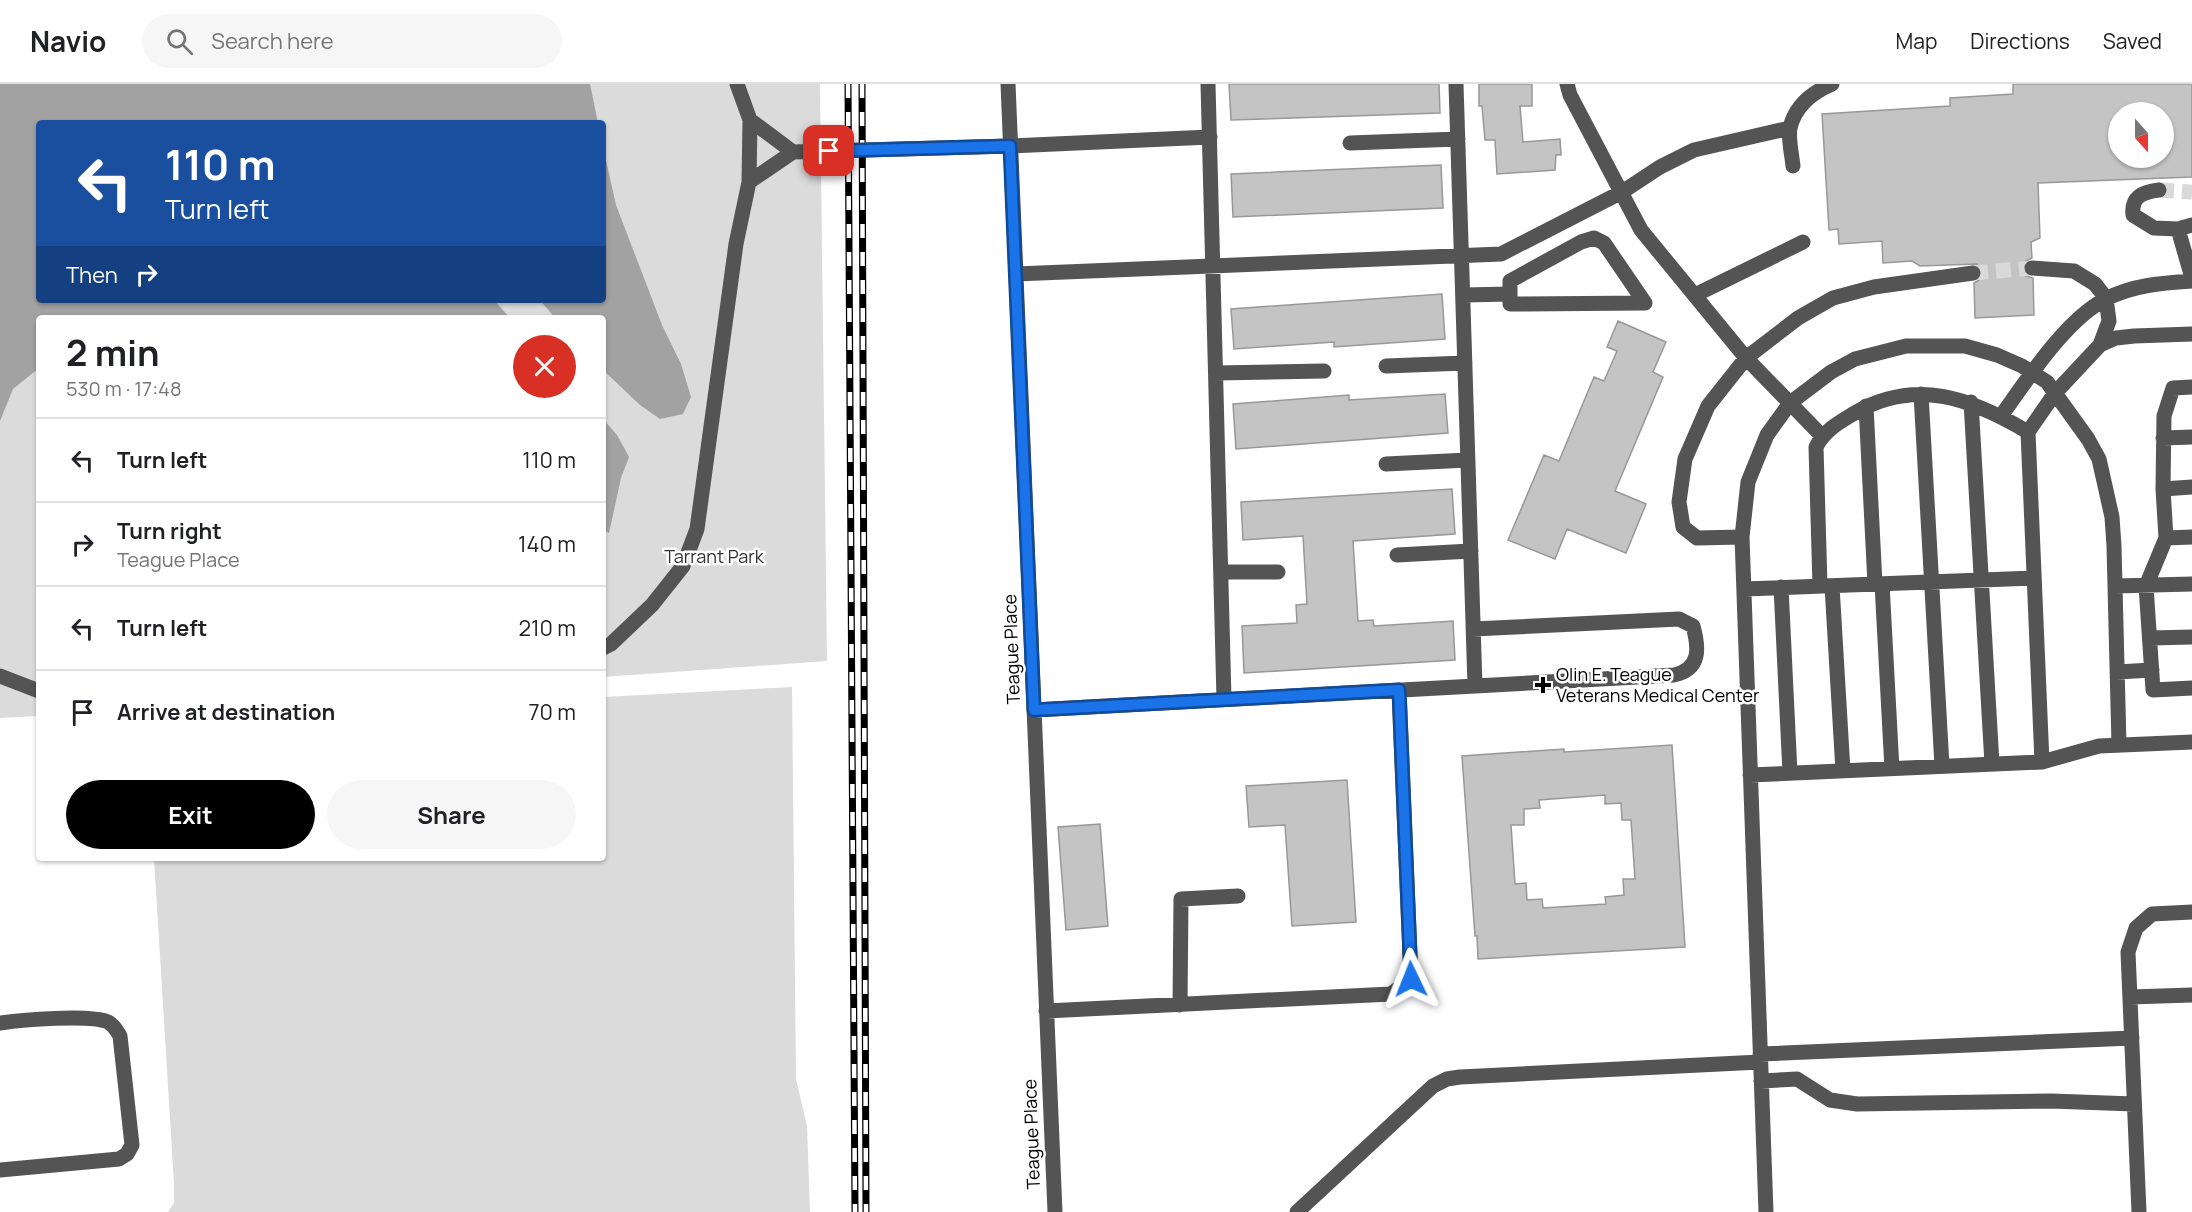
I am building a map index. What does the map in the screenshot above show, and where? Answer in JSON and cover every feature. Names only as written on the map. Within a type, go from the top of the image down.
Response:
[{"type":"lane","points":[[606,646],[652,605],[683,566],[697,529],[736,244],[749,182],[750,120],[737,84]]},
{"type":"lane","name":"Teague Place","points":[[1008,84],[1055,1212]]},
{"type":"lane","points":[[1208,84],[1224,699]]},
{"type":"lane","points":[[1456,84],[1475,686]]},
{"type":"lane","points":[[1567,84],[1570,94],[1641,230],[1746,358],[1821,435]]},
{"type":"lane","points":[[1793,166],[1790,128],[1801,105],[1817,90],[1832,84]]},
{"type":"lane","points":[[750,120],[793,152]]},
{"type":"lane","points":[[1016,274],[1501,254],[1622,192],[1660,167],[1694,150],[1790,128]]},
{"type":"lane","points":[[749,182],[793,152],[1010,146],[1210,137]]},
{"type":"lane","points":[[1350,143],[1458,139]]},
{"type":"lane","points":[[2001,416],[2032,372],[2087,310],[2106,298],[2129,290],[2153,284],[2192,280],[2185,227],[2154,228],[2133,215],[2132,206],[2136,197],[2148,191],[2159,190]]},
{"type":"lane","points":[[1594,238],[1604,243],[1645,303],[1510,304],[1510,294],[1510,281],[1581,242],[1594,238]]},
{"type":"lane","points":[[1695,295],[1803,242]]},
{"type":"lane","points":[[2032,268],[2074,271],[2095,284],[2106,298],[2109,321],[2100,345],[2055,393],[2028,432],[2042,762]]},
{"type":"lane","points":[[1742,537],[1696,538],[1683,527],[1679,502],[1685,459],[1708,406],[1746,358],[1798,318],[1833,298],[1874,287],[1973,273]]},
{"type":"lane","points":[[1464,295],[1510,294]]},
{"type":"lane","points":[[2100,345],[2116,338],[2192,334]]},
{"type":"lane","points":[[1766,1212],[1742,537],[1748,482],[1767,435],[1790,403],[1831,372],[1855,359],[1906,346],[1965,346],[1996,355],[2032,372],[2047,382],[2088,439],[2099,459],[2112,518],[2119,745]]},
{"type":"lane","points":[[1386,366],[1465,363]]},
{"type":"lane","points":[[1216,374],[1324,370]]},
{"type":"lane","points":[[2192,387],[2173,388],[2164,416],[2163,489],[2166,538],[2146,586],[2153,690],[2192,688]]},
{"type":"lane","points":[[1843,771],[1816,447],[1821,435],[1866,406],[1893,397],[1921,394],[1944,395],[1971,402],[2028,432]]},
{"type":"lane","points":[[1921,394],[1942,766]]},
{"type":"lane","points":[[1971,402],[1992,764]]},
{"type":"lane","points":[[1866,406],[1892,769]]},
{"type":"lane","points":[[2163,438],[2192,436]]},
{"type":"lane","points":[[1386,464],[1468,460]]},
{"type":"lane","points":[[2163,489],[2192,487]]},
{"type":"lane","points":[[2166,538],[2192,537]]},
{"type":"lane","points":[[1397,555],[1471,550]]},
{"type":"lane","points":[[1221,572],[1278,572]]},
{"type":"lane","points":[[1744,589],[2034,578]]},
{"type":"lane","points":[[2115,586],[2192,584]]},
{"type":"lane","points":[[1781,587],[1790,773]]},
{"type":"lane","points":[[1034,710],[1674,675],[1690,670],[1695,662],[1696,637],[1693,626],[1679,619],[1473,629]]},
{"type":"lane","points":[[2150,638],[2192,637]]},
{"type":"lane","points":[[2117,672],[2152,670]]},
{"type":"lane","points":[[0,676],[36,690]]},
{"type":"lane","points":[[1047,1011],[1391,994],[1411,979],[1399,690]]},
{"type":"lane","points":[[1750,775],[2042,762],[2099,746],[2192,742]]},
{"type":"lane","points":[[1180,1005],[1180,899],[1238,896]]},
{"type":"lane","points":[[2139,1212],[2128,951],[2136,928],[2152,914],[2192,912]]},
{"type":"lane","points":[[2130,997],[2192,995]]},
{"type":"lane","points":[[0,1023],[56,1019],[98,1020],[108,1022],[115,1028],[120,1036],[132,1145],[127,1154],[119,1159],[0,1170]]},
{"type":"lane","points":[[1297,1212],[1433,1086],[1447,1079],[1760,1058],[2132,1038]]},
{"type":"lane","points":[[1761,1081],[1797,1079],[1830,1100],[1857,1104],[2051,1101],[2134,1104]]},
{"type":"green space","name":"Tarrant Park","points":[[0,84],[820,84],[827,661],[606,677],[606,315],[36,315],[36,716],[0,718]]},
{"type":"green space","points":[[792,687],[796,1079],[807,1126],[810,1212],[168,1212],[174,1203],[174,1184],[154,861],[606,861],[606,697]]},
{"type":"shaded area","points":[[0,84],[590,84],[597,120],[36,120],[36,303],[497,303],[507,315],[36,315],[36,370],[13,389],[0,421]]},
{"type":"shaded area","points":[[606,160],[616,205],[662,325],[681,364],[691,397],[683,414],[660,419],[640,405],[606,373],[606,315],[552,315],[542,303],[606,303]]},
{"type":"shaded area","points":[[606,422],[617,435],[629,457],[621,478],[609,533],[606,532]]},
{"type":"building","points":[[1229,84],[1439,84],[1440,113],[1231,120]]},
{"type":"building","points":[[1479,84],[1532,84],[1532,106],[1520,106],[1523,142],[1560,139],[1561,155],[1556,155],[1555,170],[1497,174],[1495,140],[1485,140],[1482,106],[1479,106]]},
{"type":"building","points":[[2013,84],[2192,84],[2192,177],[2038,183],[2040,238],[2031,242],[2032,258],[2024,262],[2022,268],[2026,276],[2033,278],[2034,315],[1975,318],[1974,283],[1979,280],[1983,272],[1977,264],[1920,266],[1912,261],[1883,263],[1882,241],[1839,244],[1838,229],[1829,230],[1822,114],[1950,106],[1950,98],[2013,94]]},
{"type":"building","points":[[1441,165],[1443,208],[1233,217],[1231,174]]},
{"type":"building","points":[[1442,294],[1445,339],[1334,347],[1334,342],[1234,349],[1231,309]]},
{"type":"building","points":[[1618,321],[1666,342],[1653,372],[1663,377],[1615,491],[1646,504],[1626,553],[1567,529],[1555,559],[1508,540],[1544,455],[1559,461],[1594,377],[1604,381],[1617,351],[1607,347]]},
{"type":"building","points":[[1445,394],[1448,433],[1236,449],[1233,404],[1349,395],[1349,400]]},
{"type":"building","points":[[1452,489],[1455,534],[1353,541],[1358,621],[1373,620],[1374,626],[1453,621],[1455,660],[1244,673],[1242,626],[1297,623],[1296,605],[1307,604],[1303,536],[1243,540],[1241,502]]},
{"type":"building","points":[[1672,745],[1685,947],[1478,959],[1462,756],[1564,749],[1564,752]],"holes":[[[1605,795],[1605,804],[1621,803],[1622,820],[1631,820],[1635,879],[1623,879],[1624,895],[1605,897],[1606,904],[1543,908],[1542,899],[1527,900],[1526,883],[1515,884],[1511,825],[1524,825],[1524,809],[1540,808],[1539,800]]]},
{"type":"building","points":[[1347,780],[1356,922],[1292,926],[1285,825],[1249,827],[1246,786]]},
{"type":"building","points":[[1100,824],[1108,926],[1066,930],[1058,827]]},
{"type":"tunnel","points":[[2159,190],[2192,192]]},
{"type":"tunnel","points":[[1973,273],[2032,268]]},
{"type":"railway","points":[[848,84],[855,1212]]},
{"type":"railway","points":[[862,84],[866,1212]]},
{"type":"place","name":"Olin E. Teague Veterans Medical Center","points":[[1543,685]]},
{"type":"route","points":[[829,151],[1010,146],[1034,710],[1399,690],[1411,979]]}]
